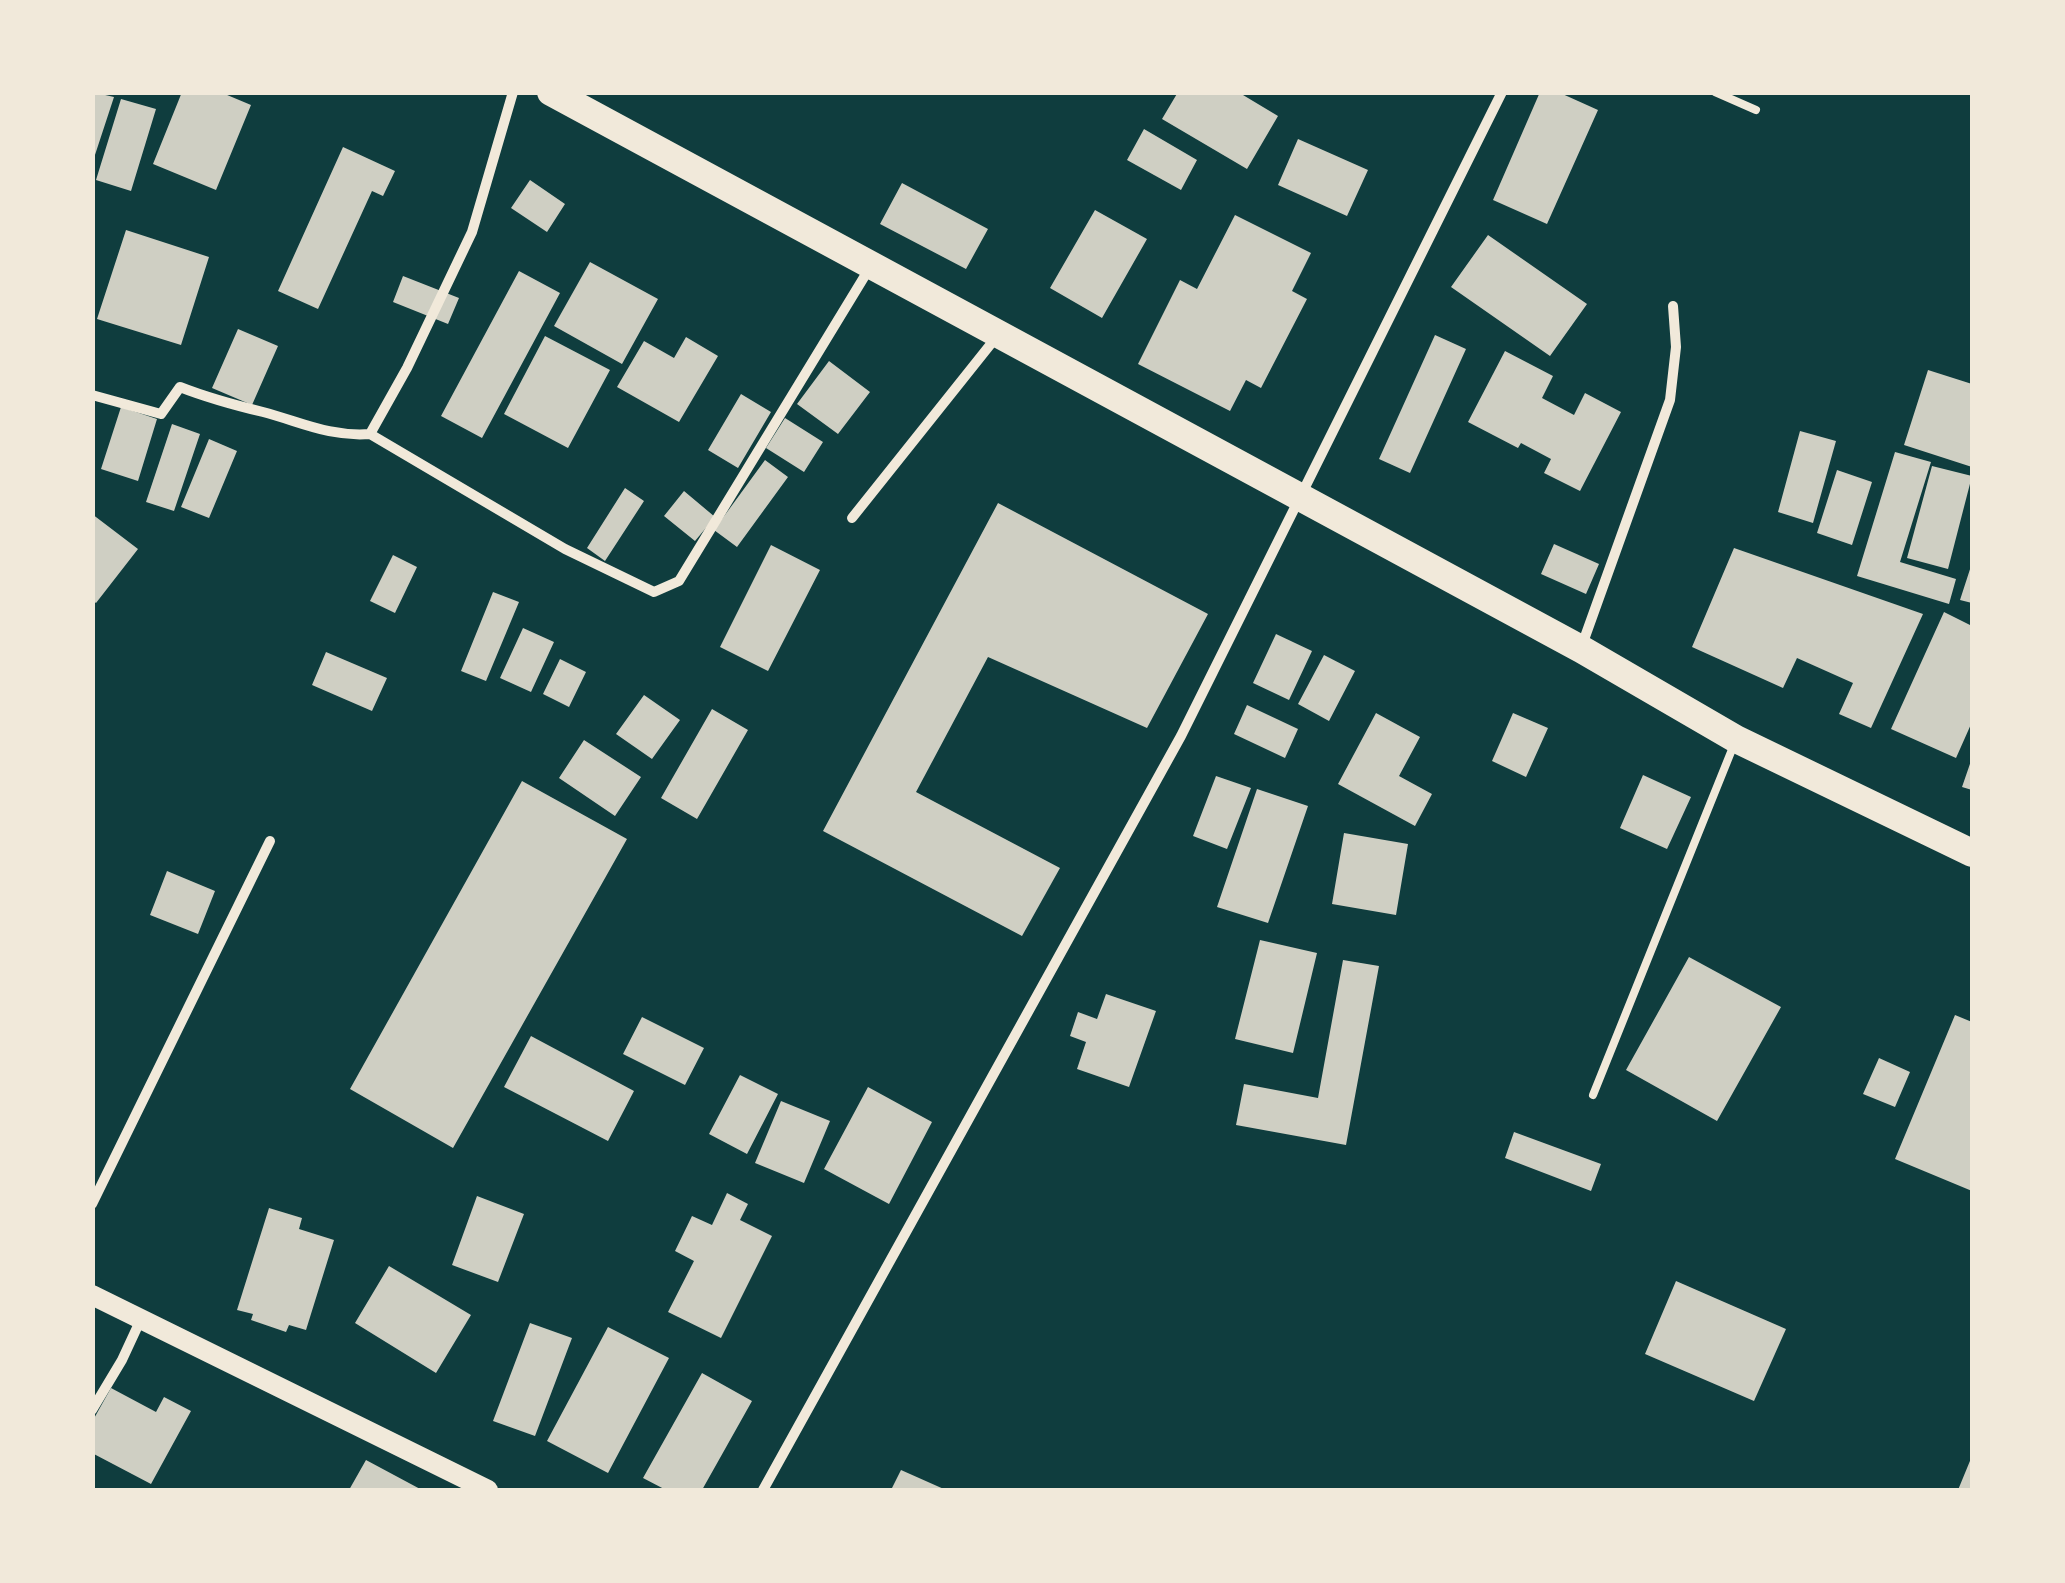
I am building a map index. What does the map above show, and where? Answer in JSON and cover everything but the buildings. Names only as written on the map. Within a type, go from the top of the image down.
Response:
[{"type":"highway","points":[[551,92],[1581,648],[1736,739],[1972,853]]},
{"type":"main road","points":[[92,1295],[488,1490]]},
{"type":"street","points":[[370,434],[472,232],[514,92]]},
{"type":"street","points":[[762,1490],[1162,770],[1502,92]]},
{"type":"street","points":[[92,396],[162,414],[180,387],[233,407],[342,436],[370,434],[564,548],[654,592],[678,580],[872,266]]},
{"type":"street","points":[[1581,648],[1670,400],[1676,346],[1673,306]]},
{"type":"street","points":[[852,518],[999,334]]},
{"type":"street","points":[[92,1204],[270,841]]},
{"type":"street","points":[[92,1410],[141,1319]]},
{"type":"lane","points":[[1715,92],[1756,110]]},
{"type":"lane","points":[[1594,1095],[1736,739]]}]
